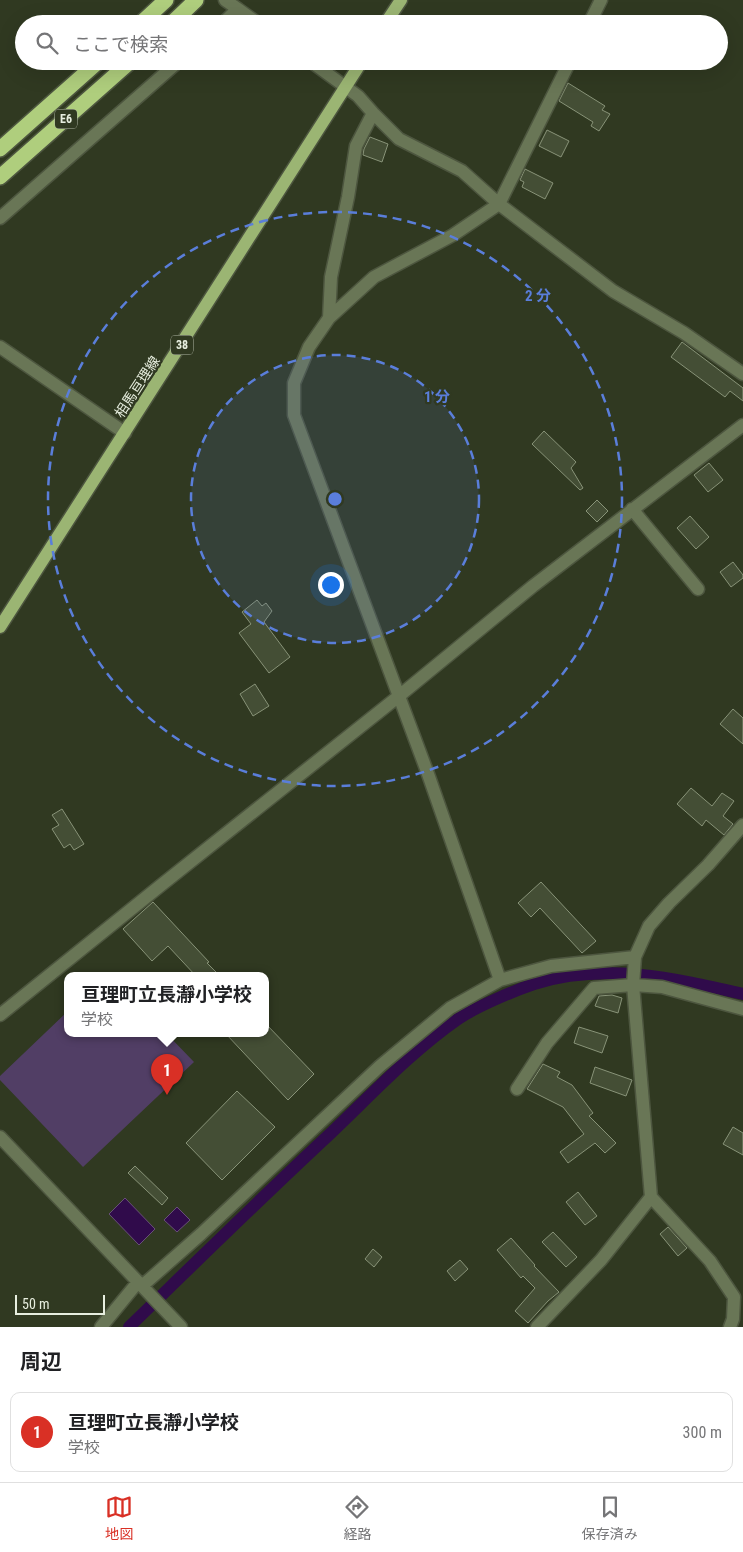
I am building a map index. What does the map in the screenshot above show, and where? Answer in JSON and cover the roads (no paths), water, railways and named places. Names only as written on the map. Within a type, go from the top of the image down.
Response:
[{"type":"highway","points":[[150,15],[166,0]]},
{"type":"highway","points":[[180,15],[196,0]]},
{"type":"highway","name":"E6","points":[[0,149],[89,70]]},
{"type":"highway","name":"E6","points":[[0,177],[121,70]]},
{"type":"main road","points":[[392,15],[401,0]]},
{"type":"main road","name":"相馬亘理線","points":[[0,627],[356,70]]},
{"type":"street","points":[[225,0],[246,15]]},
{"type":"street","points":[[594,15],[601,0]]},
{"type":"street","points":[[232,15],[238,9]]},
{"type":"street","points":[[0,218],[169,70]]},
{"type":"street","points":[[322,70],[358,96],[399,139],[462,171],[499,204],[612,291],[684,333],[743,374]]},
{"type":"street","points":[[500,980],[465,875],[294,415],[294,383],[309,348],[329,318],[374,277],[453,235],[499,204],[566,70]]},
{"type":"street","points":[[329,318],[331,278],[356,146],[373,113]]},
{"type":"street","points":[[0,347],[125,433]]},
{"type":"street","points":[[0,1015],[399,696],[532,586],[743,425]]},
{"type":"street","points":[[632,509],[698,589]]},
{"type":"street","points":[[730,1327],[733,1319],[734,1296],[710,1261],[652,1198],[633,985],[635,957],[650,926],[669,903],[708,865],[743,825]]},
{"type":"street","points":[[101,1327],[142,1286],[201,1234],[380,1066],[450,1008],[500,980],[551,966],[635,957]]},
{"type":"street","points":[[517,1089],[547,1043],[594,988],[633,985],[662,987],[743,1009]]},
{"type":"street","points":[[0,1137],[181,1327]]},
{"type":"street","points":[[542,1325],[601,1260],[652,1198]]},
{"type":"waterway","points":[[129,1327],[408,1059],[441,1031],[475,1009],[534,984],[560,977],[586,974],[612,973],[665,978],[743,994]]},
{"type":"place","name":"亘理町立長瀞小学校","points":[[167,1095]]}]
